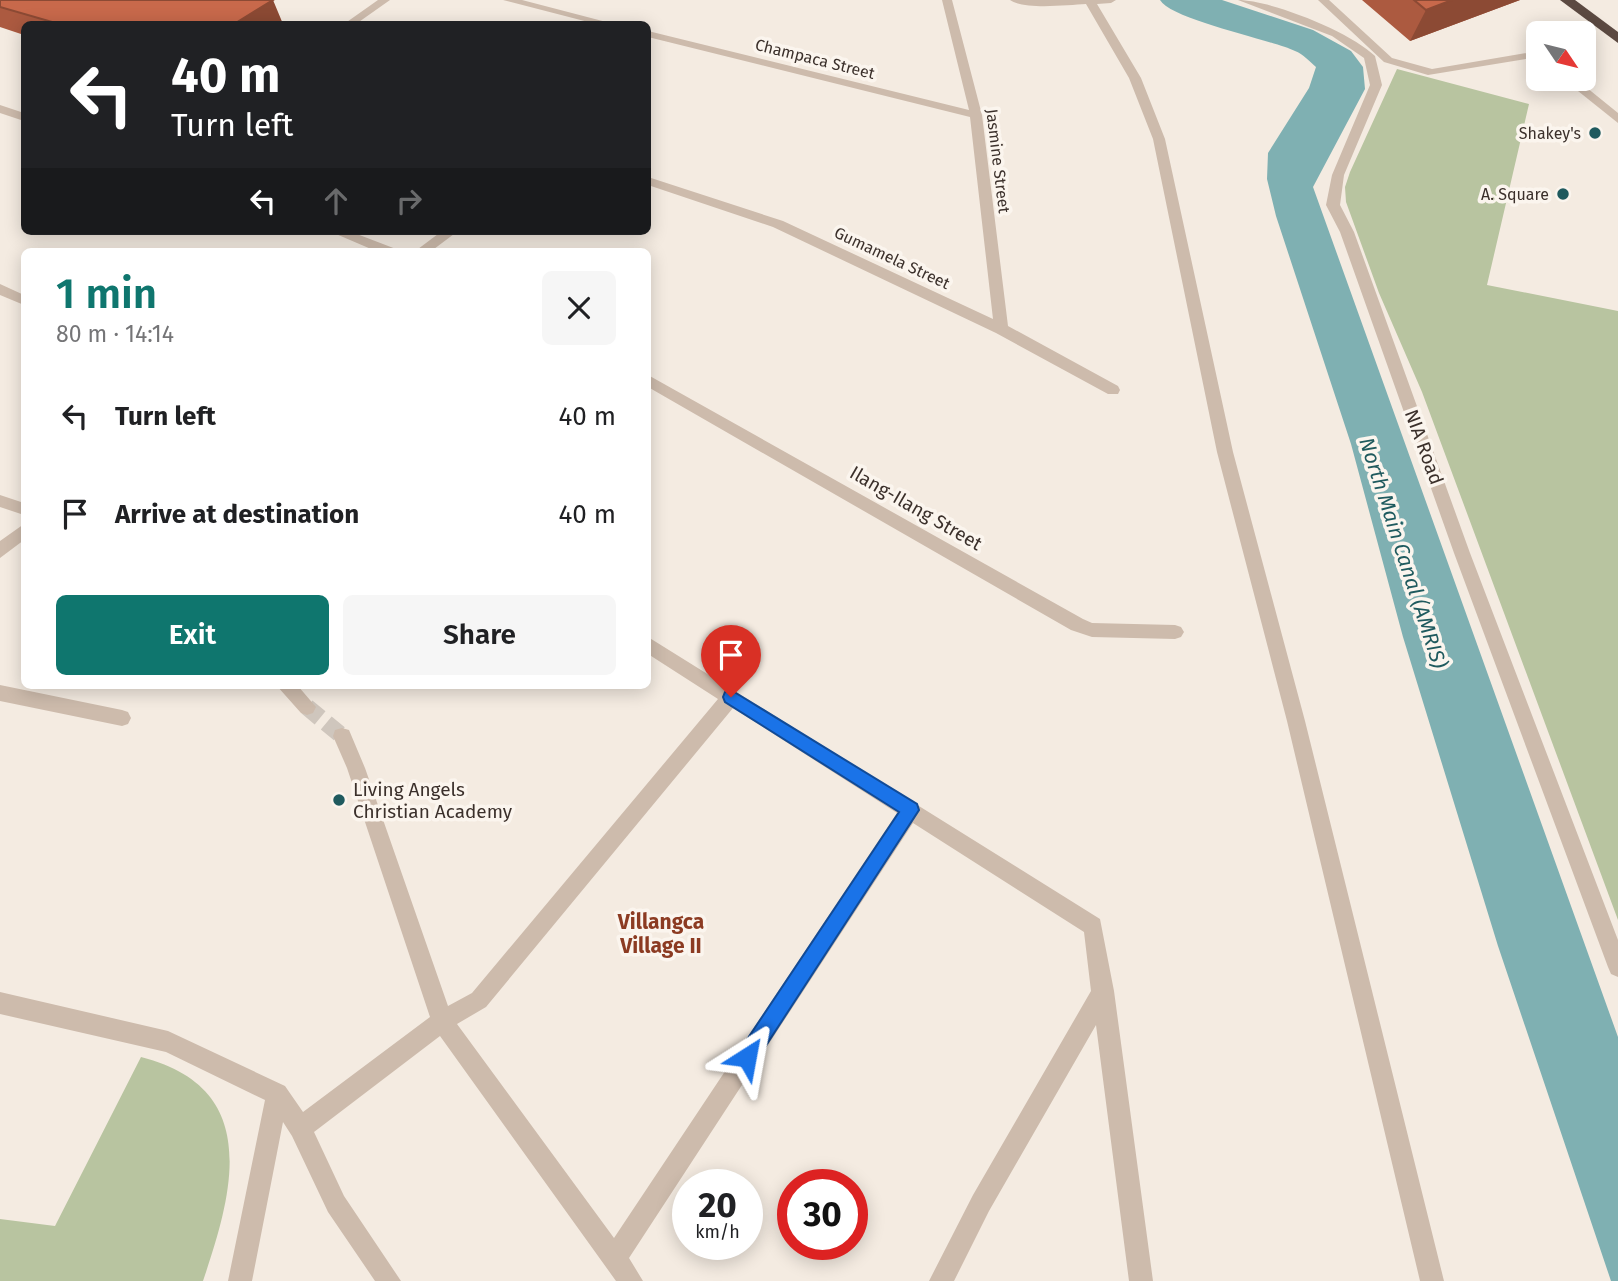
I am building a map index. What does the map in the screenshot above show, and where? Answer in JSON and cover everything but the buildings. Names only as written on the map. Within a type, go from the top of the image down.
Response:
[{"type":"highway","points":[[1566,0],[1618,39]]},
{"type":"street","points":[[354,21],[385,0]]},
{"type":"street","points":[[508,0],[596,21]]},
{"type":"street","name":"Jasmine Street","points":[[947,0],[976,115],[1001,329]]},
{"type":"street","points":[[1016,0],[1111,0]]},
{"type":"street","name":"NIA Road","points":[[1243,0],[1336,34],[1369,56],[1376,85],[1338,175],[1333,205],[1348,232],[1462,553],[1618,967]]},
{"type":"street","points":[[1323,0],[1388,60],[1432,73],[1526,56]]},
{"type":"street","points":[[1090,1],[1135,78],[1159,139],[1225,452],[1296,721],[1432,1281]]},
{"type":"street","name":"Champaca Street","points":[[651,35],[976,115]]},
{"type":"street","points":[[1584,91],[1618,119]]},
{"type":"street","points":[[0,109],[21,116]]},
{"type":"street","name":"Gumamela Street","points":[[651,182],[778,224],[1001,329],[1112,390]]},
{"type":"street","points":[[346,235],[381,248]]},
{"type":"street","points":[[428,248],[445,235]]},
{"type":"street","points":[[0,289],[21,299]]},
{"type":"street","name":"Ilang-Ilang Street","points":[[651,382],[1077,625],[1092,630],[1175,632]]},
{"type":"street","points":[[0,500],[21,508]]},
{"type":"street","points":[[0,551],[21,534]]},
{"type":"street","points":[[651,647],[1093,926],[1141,1281]]},
{"type":"street","points":[[289,689],[307,707]]},
{"type":"street","points":[[0,692],[121,718]]},
{"type":"street","points":[[300,1128],[442,1021],[479,1000],[731,697]]},
{"type":"street","points":[[342,736],[356,768],[442,1021],[631,1281]]},
{"type":"street","points":[[614,1259],[911,810]]},
{"type":"street","points":[[941,1281],[981,1203],[1102,991]]},
{"type":"street","points":[[0,1003],[168,1042],[277,1094],[300,1128],[336,1204],[389,1281]]},
{"type":"street","points":[[240,1281],[277,1094]]},
{"type":"green space","points":[[1397,69],[1529,104],[1487,285],[1618,311],[1618,920],[1422,392],[1379,293],[1346,202],[1345,187],[1350,172]]},
{"type":"green space","points":[[141,1057],[180,1072],[206,1093],[222,1118],[229,1147],[229,1179],[223,1213],[203,1281],[0,1281],[0,1219],[55,1226]]},
{"type":"water","name":"North Main Canal (AMRIS)","points":[[1160,0],[1222,0],[1313,30],[1351,51],[1363,67],[1365,89],[1313,187],[1618,1037],[1618,1281],[1611,1281],[1498,946],[1403,637],[1351,444],[1276,216],[1267,179],[1268,153],[1309,88],[1316,67],[1295,51],[1182,15]]},
{"type":"tunnel","points":[[307,707],[342,736]]},
{"type":"place","name":"Shakey's","points":[[1595,133]]},
{"type":"place","name":"A. Square","points":[[1563,194]]},
{"type":"place","name":"Living Angels Christian Academy","points":[[339,800]]},
{"type":"district","name":"Villangca Village II","points":[[661,934]]},
{"type":"route","points":[[731,697],[911,810],[747,1057]]}]
